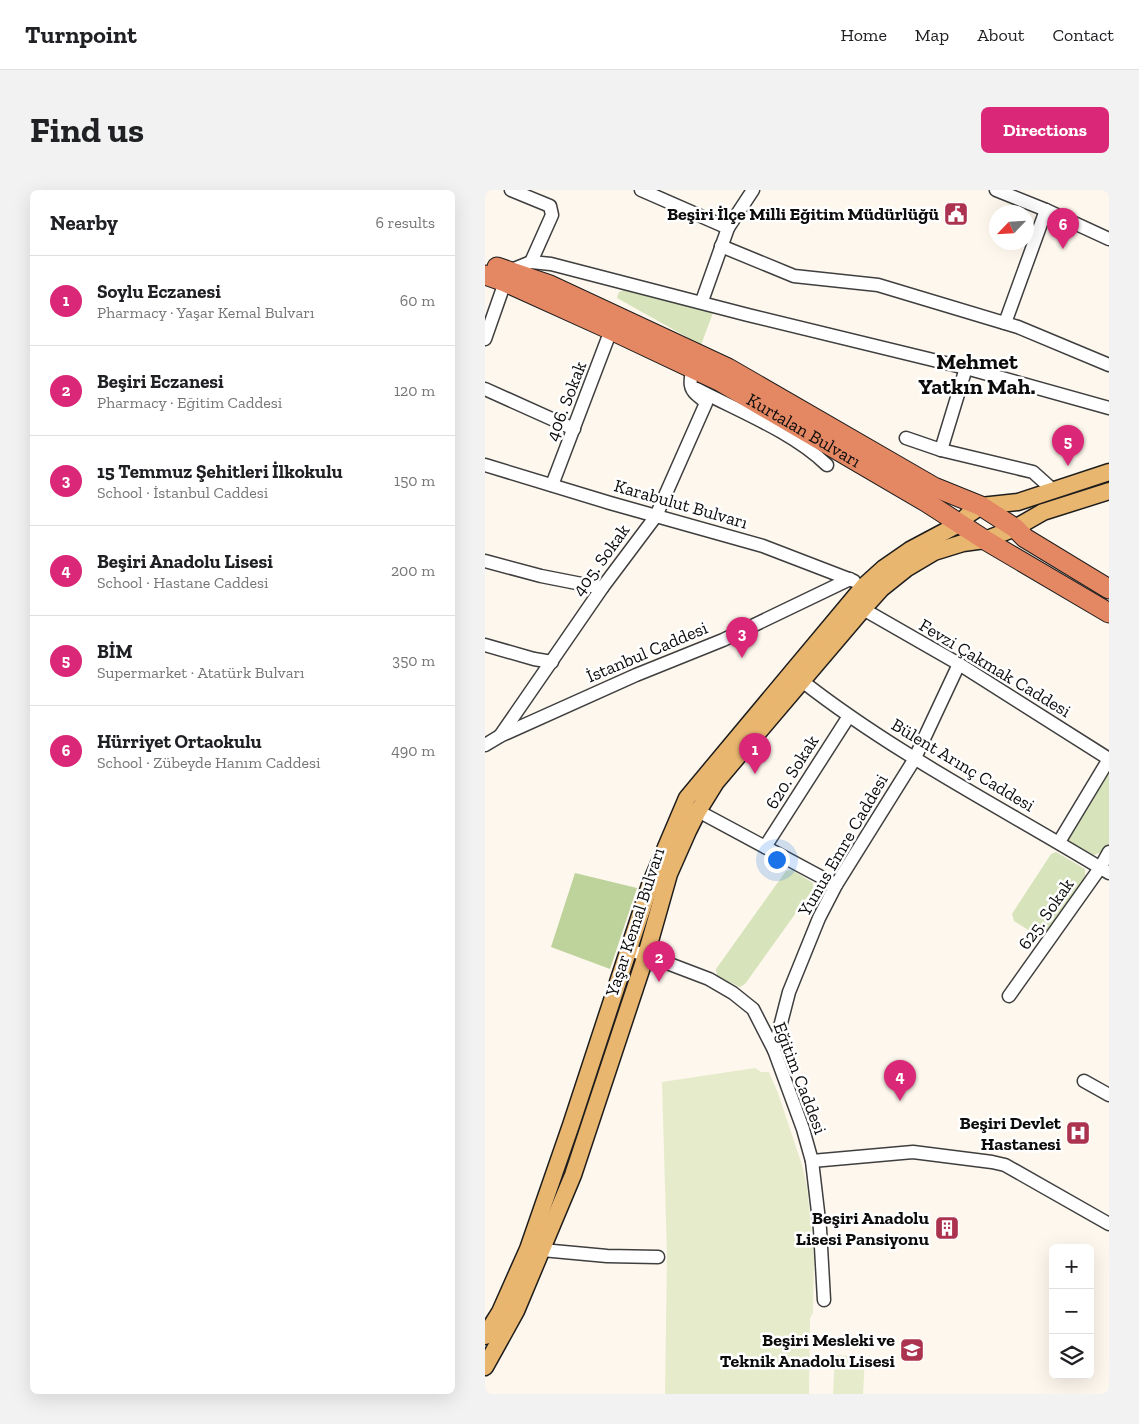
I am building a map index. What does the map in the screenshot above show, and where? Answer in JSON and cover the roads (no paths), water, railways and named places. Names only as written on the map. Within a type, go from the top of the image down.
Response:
[{"type":"highway","name":"Kurtalan Bulvarı","points":[[485,263],[611,330],[691,378],[721,382],[926,502],[985,540],[1109,613]]},
{"type":"highway","name":"Kurtalan Bulvarı","points":[[485,275],[507,276],[550,285],[728,368],[934,487],[981,506],[1015,528],[1025,538],[1109,590]]},
{"type":"main road","points":[[981,506],[1018,502],[1109,472]]},
{"type":"main road","name":"Yaşar Kemal Bulvarı","points":[[485,1368],[516,1311],[573,1175],[646,955],[669,874],[697,811],[716,782],[863,609],[882,588],[907,568],[934,552],[963,543],[985,540],[1015,528],[1043,512],[1109,491]]},
{"type":"main road","name":"Yaşar Kemal Bulvarı","points":[[486,1334],[500,1312],[528,1249],[650,885],[687,798],[857,582],[910,550],[959,524],[981,506]]},
{"type":"street","points":[[485,339],[507,276],[531,262],[552,215],[550,206],[511,190]]},
{"type":"street","points":[[701,302],[728,228],[753,190]]},
{"type":"street","points":[[996,190],[1046,210],[1109,240]]},
{"type":"street","points":[[648,191],[728,228]]},
{"type":"street","points":[[1005,324],[1046,210]]},
{"type":"street","points":[[721,246],[794,276],[878,285],[1005,324],[1109,365]]},
{"type":"street","points":[[531,262],[551,264],[748,315],[966,368],[1109,408]]},
{"type":"street","name":"406. Sokak","points":[[552,485],[611,330]]},
{"type":"street","points":[[941,450],[966,368]]},
{"type":"street","points":[[691,378],[793,438],[817,455],[827,465]]},
{"type":"street","name":"405. Sokak","points":[[500,736],[602,588],[656,516],[705,403],[695,393],[691,378]]},
{"type":"street","points":[[485,390],[574,429]]},
{"type":"street","points":[[906,438],[941,450],[1033,472],[1053,490]]},
{"type":"street","name":"Karabulut Bulvarı","points":[[485,464],[763,546],[857,582]]},
{"type":"street","points":[[485,561],[541,576],[602,588]]},
{"type":"street","name":"İstanbul Caddesi","points":[[485,745],[500,736],[635,675],[723,640],[857,582]]},
{"type":"street","name":"Fevzi Çakmak Caddesi","points":[[863,609],[959,664],[1109,759]]},
{"type":"street","points":[[485,645],[534,659],[552,662]]},
{"type":"street","name":"Yunus Emre Caddesi","points":[[774,1050],[789,992],[819,918],[836,884],[915,760],[959,664]]},
{"type":"street","name":"Bülent Arınç Caddesi","points":[[802,681],[849,716],[915,760],[1059,842],[1105,871]]},
{"type":"street","name":"620. Sokak","points":[[765,847],[849,716]]},
{"type":"street","points":[[1059,842],[1109,759]]},
{"type":"street","points":[[697,811],[836,884]]},
{"type":"street","name":"625. Sokak","points":[[1009,996],[1105,871],[1109,852]]},
{"type":"street","name":"Eğitim Caddesi","points":[[628,950],[709,979],[733,993],[753,1009],[774,1050],[813,1161],[821,1228],[824,1300]]},
{"type":"street","points":[[1084,1081],[1109,1096]]},
{"type":"street","points":[[813,1161],[913,1152],[993,1162],[1005,1165],[1109,1224]]},
{"type":"street","points":[[542,1250],[607,1256],[658,1257]]},
{"type":"place","name":"Beşiri İlçe Milli Eğitim Müdürlüğü","points":[[956,214]]},
{"type":"place","name":"Hürriyet Ortaokulu","points":[[1063,249]]},
{"type":"place","name":"BİM","points":[[1068,466]]},
{"type":"place","name":"15 Temmuz Şehitleri İlkokulu","points":[[742,658]]},
{"type":"place","name":"Soylu Eczanesi","points":[[755,774]]},
{"type":"place","name":"Beşiri Eczanesi","points":[[659,982]]},
{"type":"place","name":"Beşiri Anadolu Lisesi","points":[[900,1101]]},
{"type":"place","name":"Beşiri Devlet Hastanesi","points":[[1078,1133]]},
{"type":"place","name":"Beşiri Anadolu Lisesi Pansiyonu","points":[[947,1228]]},
{"type":"place","name":"Beşiri Mesleki ve Teknik Anadolu Lisesi","points":[[912,1350]]},
{"type":"district","name":"Mehmet Yatkın Mah.","points":[[977,374]]}]
